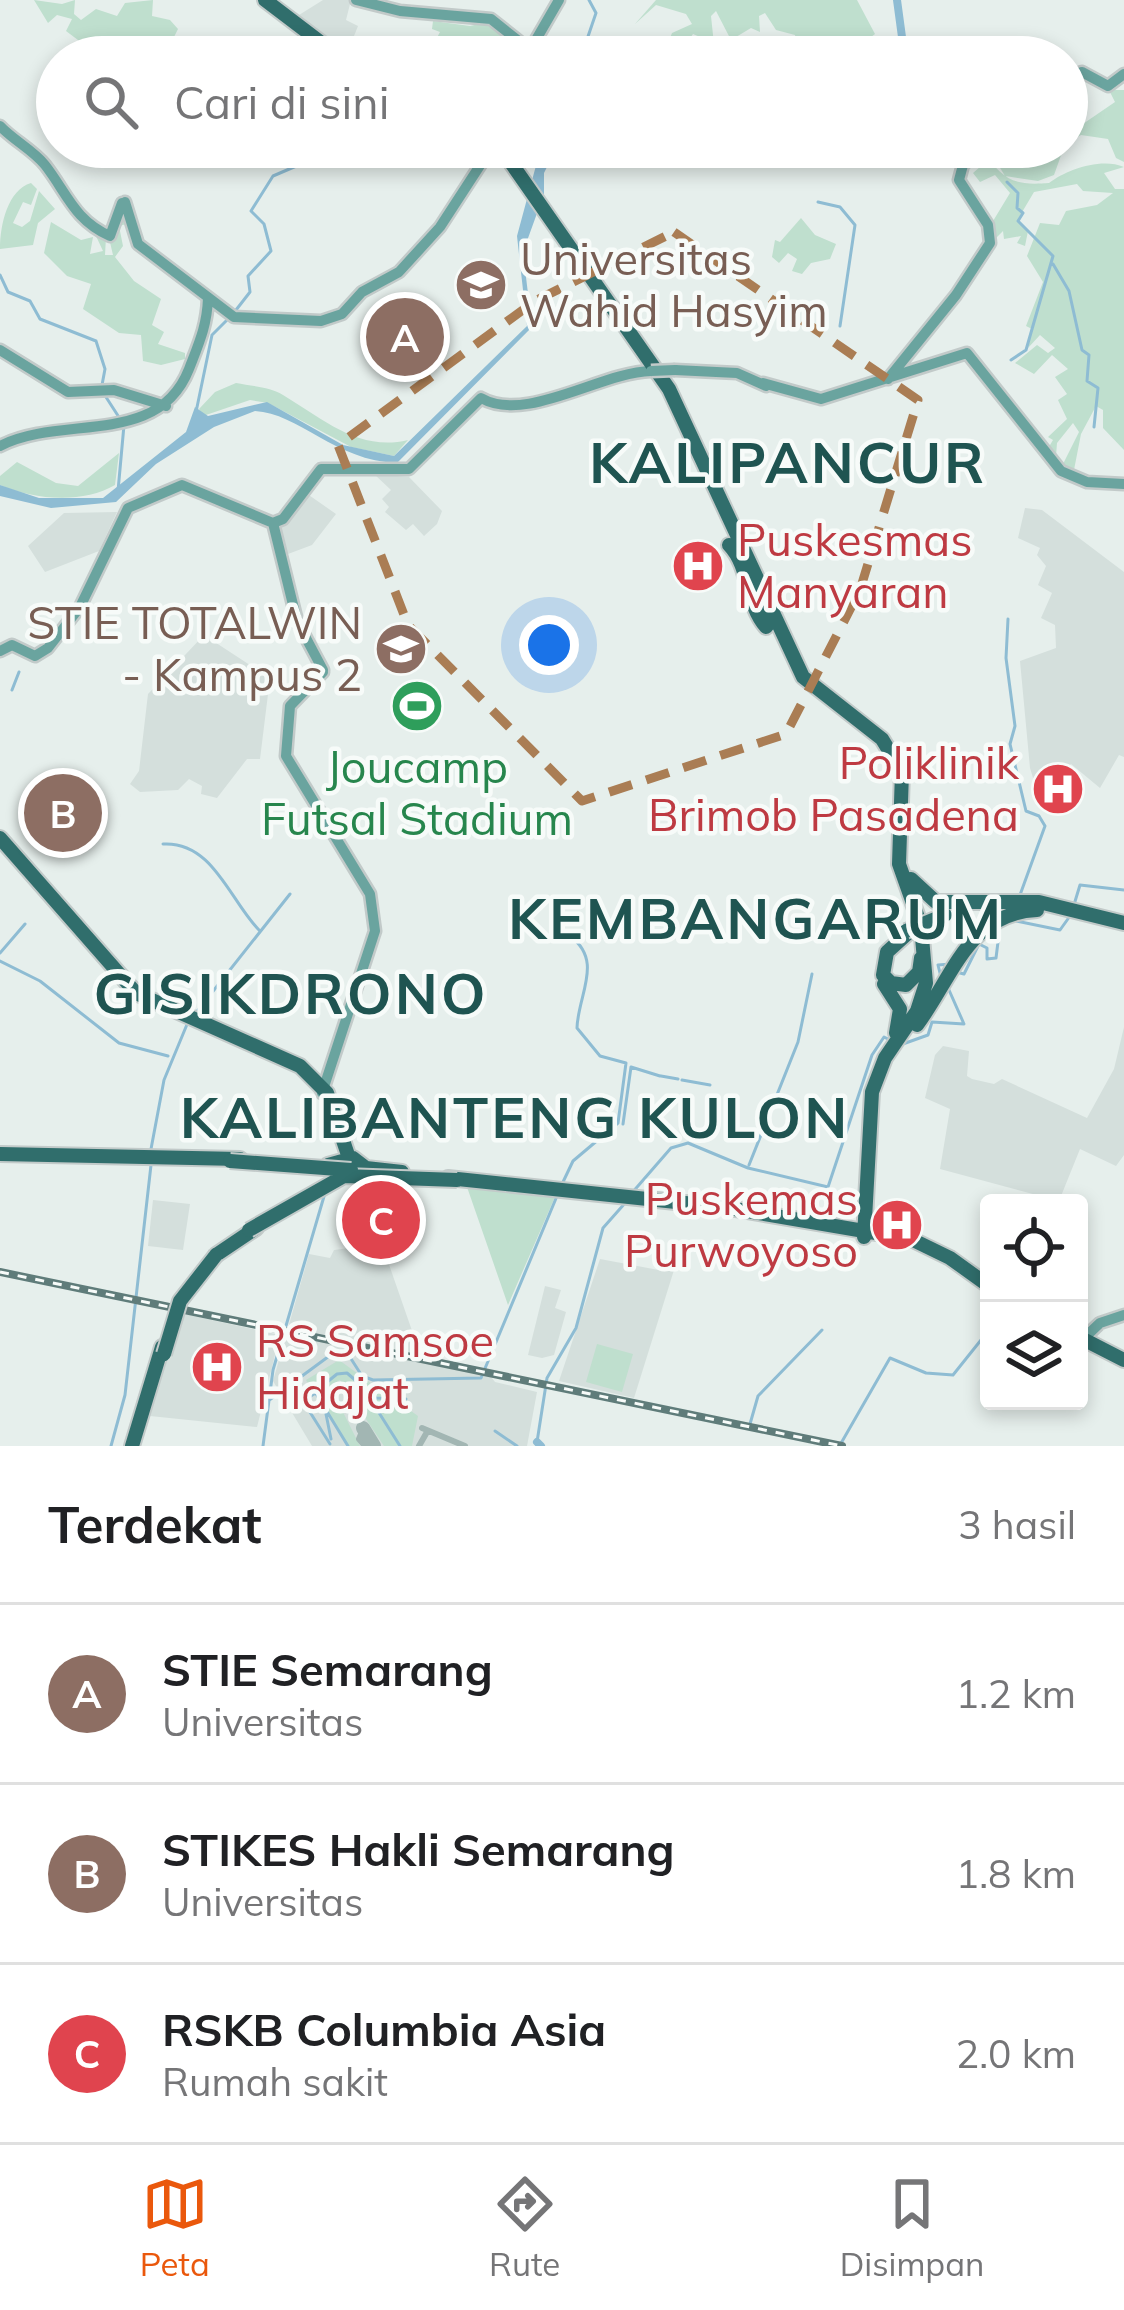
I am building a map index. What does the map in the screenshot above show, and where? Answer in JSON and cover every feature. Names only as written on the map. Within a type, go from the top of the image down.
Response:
[{"type":"highway","points":[[262,0],[296,36]]},
{"type":"highway","points":[[521,168],[673,386],[803,677],[893,752],[902,772],[899,864],[921,926],[927,971],[922,1002],[872,1092],[866,1229]]},
{"type":"highway","points":[[729,544],[743,564],[761,623],[769,626],[761,576]]},
{"type":"highway","points":[[761,576],[812,681],[884,735],[902,762],[910,790],[907,862],[913,883],[936,902],[1050,904],[1124,926]]},
{"type":"highway","points":[[866,1229],[871,1115],[878,1082],[926,1001],[930,966],[924,922],[902,864],[907,796],[902,762]]},
{"type":"highway","points":[[904,801],[896,866],[920,967],[912,982],[896,986],[884,975],[883,959],[907,932]]},
{"type":"highway","points":[[0,841],[128,990],[165,1011],[286,1060],[324,1093],[350,1170]]},
{"type":"highway","points":[[898,1042],[900,1009],[879,966],[885,950],[907,932],[945,917],[1002,904],[1087,913]]},
{"type":"highway","points":[[898,1042],[941,990],[956,961],[992,921],[1025,911],[1087,913]]},
{"type":"highway","points":[[0,1156],[85,1162],[152,1157],[350,1170]]},
{"type":"highway","points":[[0,1156],[224,1160],[457,1180],[629,1202],[723,1207],[866,1229],[913,1242],[980,1284]]},
{"type":"highway","points":[[224,1160],[558,1193]]},
{"type":"highway","points":[[134,1446],[183,1296],[215,1254],[245,1231],[350,1170]]},
{"type":"highway","points":[[245,1231],[350,1170]]},
{"type":"highway","points":[[215,1254],[350,1170]]},
{"type":"highway","points":[[629,1202],[660,1213],[746,1214],[866,1229]]},
{"type":"highway","points":[[1088,1340],[1124,1362]]},
{"type":"main road","points":[[356,0],[400,11],[491,19],[512,36]]},
{"type":"main road","points":[[537,36],[559,0]]},
{"type":"main road","points":[[1088,75],[1108,86],[1124,74]]},
{"type":"main road","points":[[0,126],[36,156]]},
{"type":"main road","points":[[46,168],[65,202],[110,236],[124,202],[142,245],[232,315],[306,322],[342,314],[362,292],[393,278],[434,236],[484,168]]},
{"type":"main road","points":[[886,381],[956,296],[990,243],[988,225],[959,181],[962,168]]},
{"type":"main road","points":[[0,446],[126,421],[150,408],[166,406],[202,345],[208,300]]},
{"type":"main road","points":[[0,350],[68,392],[103,390],[150,408]]},
{"type":"main road","points":[[0,648],[14,639],[35,656],[46,651],[75,615],[128,508],[170,487],[189,485],[273,523],[284,519],[320,469],[409,470],[481,398],[501,407],[525,405],[623,374],[651,370],[737,373],[814,399],[886,381],[956,354],[970,355],[1061,471],[1087,482],[1124,484]]},
{"type":"main road","points":[[273,523],[298,621],[323,671],[293,701],[284,743],[296,776],[374,896],[377,931],[324,1093]]},
{"type":"main road","points":[[1088,1336],[1124,1316]]},
{"type":"highlighted area","points":[[674,232],[918,400],[860,590],[786,734],[582,801],[408,625],[338,445],[535,301]]},
{"type":"shaded area","points":[[323,0],[351,0],[346,20],[358,26],[354,36],[312,36],[291,20]]},
{"type":"shaded area","points":[[374,474],[409,477],[442,511],[437,524],[424,536],[413,524],[406,530],[385,512],[389,507],[382,499],[391,490]]},
{"type":"shaded area","points":[[306,493],[336,514],[312,545],[288,554],[278,530]]},
{"type":"shaded area","points":[[1025,508],[1042,510],[1124,572],[1124,757],[1119,755],[1100,788],[1071,764],[1037,791],[1030,768],[1020,661],[1056,648],[1055,625],[1041,618],[1052,593],[1038,585],[1046,566],[1037,555],[1040,548],[1018,538]]},
{"type":"shaded area","points":[[117,512],[99,551],[45,572],[28,546],[64,513]]},
{"type":"shaded area","points":[[204,635],[270,678],[260,759],[247,759],[217,798],[201,794],[202,786],[189,779],[178,790],[140,792],[130,784],[139,771],[148,694]]},
{"type":"shaded area","points":[[1124,1027],[1124,1155],[1116,1166],[1080,1149],[1062,1194],[1033,1194],[940,1169],[950,1109],[925,1098],[935,1055],[943,1046],[969,1051],[967,1076],[972,1079],[994,1084],[1002,1079],[1087,1118],[1114,1069]]},
{"type":"shaded area","points":[[370,1181],[397,1181],[394,1195],[384,1194],[379,1213],[408,1233],[406,1244],[385,1253],[418,1348],[429,1356],[485,1369],[495,1382],[537,1392],[527,1446],[312,1446],[273,1381],[309,1254],[330,1258],[334,1250],[349,1248],[353,1216],[365,1217],[357,1197]]},
{"type":"shaded area","points":[[153,1200],[190,1204],[183,1250],[148,1246]]},
{"type":"shaded area","points":[[676,1255],[684,1262],[674,1270],[634,1398],[559,1381],[600,1259],[664,1271]]},
{"type":"shaded area","points":[[545,1286],[561,1290],[555,1308],[566,1312],[554,1355],[542,1358],[528,1355]]},
{"type":"shaded area","name":"RS Samsoe Hidajat","points":[[180,1313],[280,1335],[257,1427],[150,1416]]},
{"type":"green space","points":[[34,0],[62,4],[75,0],[74,14],[81,20],[96,9],[117,16],[125,3],[153,0],[152,16],[170,20],[178,29],[174,36],[73,36],[66,31],[72,19],[57,15],[48,23]]},
{"type":"green space","points":[[656,0],[857,0],[875,34],[795,36],[776,30],[765,13],[759,16],[760,32],[751,28],[729,36],[716,11],[711,16],[713,36],[671,36],[692,24],[686,14],[656,5],[635,24]]},
{"type":"green space","points":[[497,20],[520,36],[438,36],[440,32],[432,29],[433,21],[470,26]]},
{"type":"green space","points":[[1109,90],[1124,90],[1124,162],[1116,158],[1108,139],[1088,136],[1088,120],[1115,102]]},
{"type":"green space","points":[[1095,164],[1124,167],[1104,173],[1115,189],[1124,189],[1124,450],[1103,428],[1103,410],[1096,406],[1081,434],[1073,475],[1055,461],[1063,464],[1079,432],[1073,423],[1057,443],[1056,456],[1047,450],[1053,440],[1048,437],[1067,419],[1058,400],[1067,394],[1055,377],[1068,369],[1052,355],[1034,374],[1015,363],[1037,345],[1048,353],[1055,348],[1040,335],[1028,348],[1032,329],[1026,326],[1043,282],[1027,256],[1040,223],[1059,225],[1066,211],[1097,205],[1113,193],[1083,191],[1077,184],[1034,192],[1018,219],[1028,231],[1025,246],[1017,243],[1021,236],[1004,239],[1003,231],[993,241],[990,226],[1010,193],[995,175],[980,182],[973,173],[979,168],[998,168],[1017,182],[1049,183]]},
{"type":"green space","points":[[1000,168],[1056,168],[1054,175],[1038,181],[1005,176]]},
{"type":"green space","points":[[31,183],[37,189],[31,205],[23,202],[13,223],[22,227],[30,221],[39,191],[55,209],[38,223],[33,245],[0,249],[7,209],[16,193]]},
{"type":"green space","points":[[134,211],[138,221],[119,226],[123,246],[115,257],[134,281],[161,299],[152,325],[164,332],[158,344],[185,353],[185,359],[161,365],[143,361],[141,335],[119,333],[83,309],[91,284],[67,276],[44,253],[51,222],[81,240],[93,237],[90,254],[103,251],[96,236],[106,237],[105,255],[113,255],[109,238],[120,219]]},
{"type":"green space","points":[[801,218],[815,235],[836,244],[830,259],[811,263],[802,274],[792,271],[797,259],[788,253],[779,263],[772,257],[775,240],[780,242]]},
{"type":"green space","points":[[236,383],[278,392],[357,437],[408,440],[394,456],[351,447],[268,403],[250,400],[203,416],[199,409],[215,392]]},
{"type":"green space","points":[[119,453],[115,485],[88,495],[43,497],[0,485],[0,476],[17,462],[56,483],[78,486]]},
{"type":"green space","points":[[467,1187],[555,1197],[508,1305]]},
{"type":"green space","points":[[597,1344],[633,1354],[622,1392],[586,1382]]},
{"type":"green space","points":[[339,1360],[372,1384],[395,1384],[404,1406],[418,1416],[412,1446],[384,1446],[340,1380],[330,1386],[360,1446],[348,1446],[306,1380]]},
{"type":"water","points":[[535,168],[546,168],[544,194],[523,252],[532,327],[397,463],[355,454],[287,420],[255,411],[214,427],[156,464],[116,502],[51,508],[0,496],[0,485],[39,498],[103,498],[186,432],[195,407],[208,416],[267,402],[343,445],[394,456],[527,326],[517,236]]},
{"type":"waterway","points":[[588,36],[596,13],[589,0]]},
{"type":"waterway","points":[[897,0],[902,36]]},
{"type":"waterway","points":[[236,310],[250,292],[248,276],[271,251],[264,224],[251,211],[273,176],[292,168]]},
{"type":"waterway","points":[[1007,182],[1018,193],[1017,208],[1023,213],[1018,221],[1053,256],[1026,350],[1011,360]]},
{"type":"waterway","points":[[818,202],[840,207],[855,225],[840,326]]},
{"type":"waterway","points":[[1053,264],[1069,291],[1082,350],[1089,355],[1087,381],[1098,388],[1094,427]]},
{"type":"waterway","points":[[0,275],[8,292],[30,301],[40,319],[96,341],[105,369],[102,385]]},
{"type":"waterway","points":[[196,412],[212,335],[230,317]]},
{"type":"waterway","points":[[104,394],[124,425],[118,491]]},
{"type":"waterway","points":[[1008,619],[1006,658],[1015,726],[1010,744],[1026,811],[1039,816],[1045,826],[1020,895]]},
{"type":"waterway","points":[[12,690],[19,672]]},
{"type":"waterway","points":[[163,844],[180,846],[208,862],[259,930]]},
{"type":"waterway","points":[[1073,908],[1080,885],[1124,890]]},
{"type":"waterway","points":[[195,1014],[290,894]]},
{"type":"waterway","points":[[1016,921],[1060,930],[1070,916]]},
{"type":"waterway","points":[[0,953],[25,924]]},
{"type":"waterway","points":[[956,972],[964,974],[979,944],[987,948],[987,959],[996,958],[1000,926]]},
{"type":"waterway","points":[[563,1182],[573,1161],[618,1123],[626,1063],[600,1056],[577,1028],[587,967],[586,956],[570,936]]},
{"type":"waterway","points":[[0,961],[40,981],[119,1043],[168,1056]]},
{"type":"waterway","points":[[941,977],[938,965],[951,964]]},
{"type":"waterway","points":[[749,1165],[798,1042],[812,974]]},
{"type":"waterway","points":[[900,1045],[928,1035],[932,1022],[964,1024],[949,990]]},
{"type":"waterway","points":[[151,1149],[164,1080],[188,1022]]},
{"type":"waterway","points":[[631,1194],[671,1148],[688,1143],[748,1168],[828,1187],[872,1055],[884,1037],[892,1041]]},
{"type":"waterway","points":[[623,1124],[631,1067],[660,1076]]},
{"type":"waterway","points":[[661,1076],[678,1079]]},
{"type":"waterway","points":[[682,1080],[710,1085]]},
{"type":"waterway","points":[[111,1446],[125,1395],[151,1165]]},
{"type":"waterway","points":[[263,1446],[273,1370],[325,1193]]},
{"type":"waterway","points":[[268,1401],[336,1351],[348,1354],[362,1376],[373,1380],[481,1378],[557,1196]]},
{"type":"waterway","points":[[537,1442],[547,1378],[576,1328],[603,1228],[626,1202]]},
{"type":"waterway","points":[[750,1424],[758,1396],[822,1330]]},
{"type":"waterway","points":[[840,1445],[890,1358],[926,1373],[953,1375],[980,1341]]},
{"type":"waterway","points":[[348,1446],[315,1392],[337,1374],[347,1373],[376,1398],[406,1399]]},
{"type":"waterway","points":[[364,1389],[400,1446]]},
{"type":"waterway","points":[[293,1392],[303,1400]]},
{"type":"waterway","points":[[314,1394],[303,1401],[330,1444]]},
{"type":"waterway","points":[[326,1414],[331,1439]]},
{"type":"waterway","points":[[495,1431],[517,1446]]},
{"type":"waterway","points":[[537,1442],[541,1446]]},
{"type":"taxiway","points":[[422,1428],[465,1446]]},
{"type":"taxiway","points":[[365,1446],[359,1439],[362,1432],[370,1433],[372,1442]]},
{"type":"taxiway","points":[[419,1446],[427,1432]]},
{"type":"runway","points":[[363,1428],[374,1446]]},
{"type":"railway","points":[[0,1272],[842,1446]]},
{"type":"place","name":"Universitas Wahid Hasyim","points":[[481,285]]},
{"type":"place","name":"STIE Semarang","points":[[405,337]]},
{"type":"place","name":"Puskesmas Manyaran","points":[[698,566]]},
{"type":"place","name":"STIE TOTALWIN - Kampus 2","points":[[401,649]]},
{"type":"place","name":"Joucamp Futsal Stadium","points":[[417,706]]},
{"type":"place","name":"Poliklinik Brimob Pasadena","points":[[1058,789]]},
{"type":"place","name":"STIKES Hakli Semarang","points":[[63,813]]},
{"type":"place","name":"RSKB Columbia Asia","points":[[381,1220]]},
{"type":"place","name":"Puskemas Purwoyoso","points":[[897,1225]]},
{"type":"place","name":"RS Samsoe Hidajat","points":[[217,1367]]},
{"type":"district","name":"KALIPANCUR","points":[[788,463]]},
{"type":"district","name":"KEMBANGARUM","points":[[756,919]]},
{"type":"district","name":"GISIKDRONO","points":[[291,994]]},
{"type":"district","name":"KALIBANTENG KULON","points":[[515,1118]]}]
